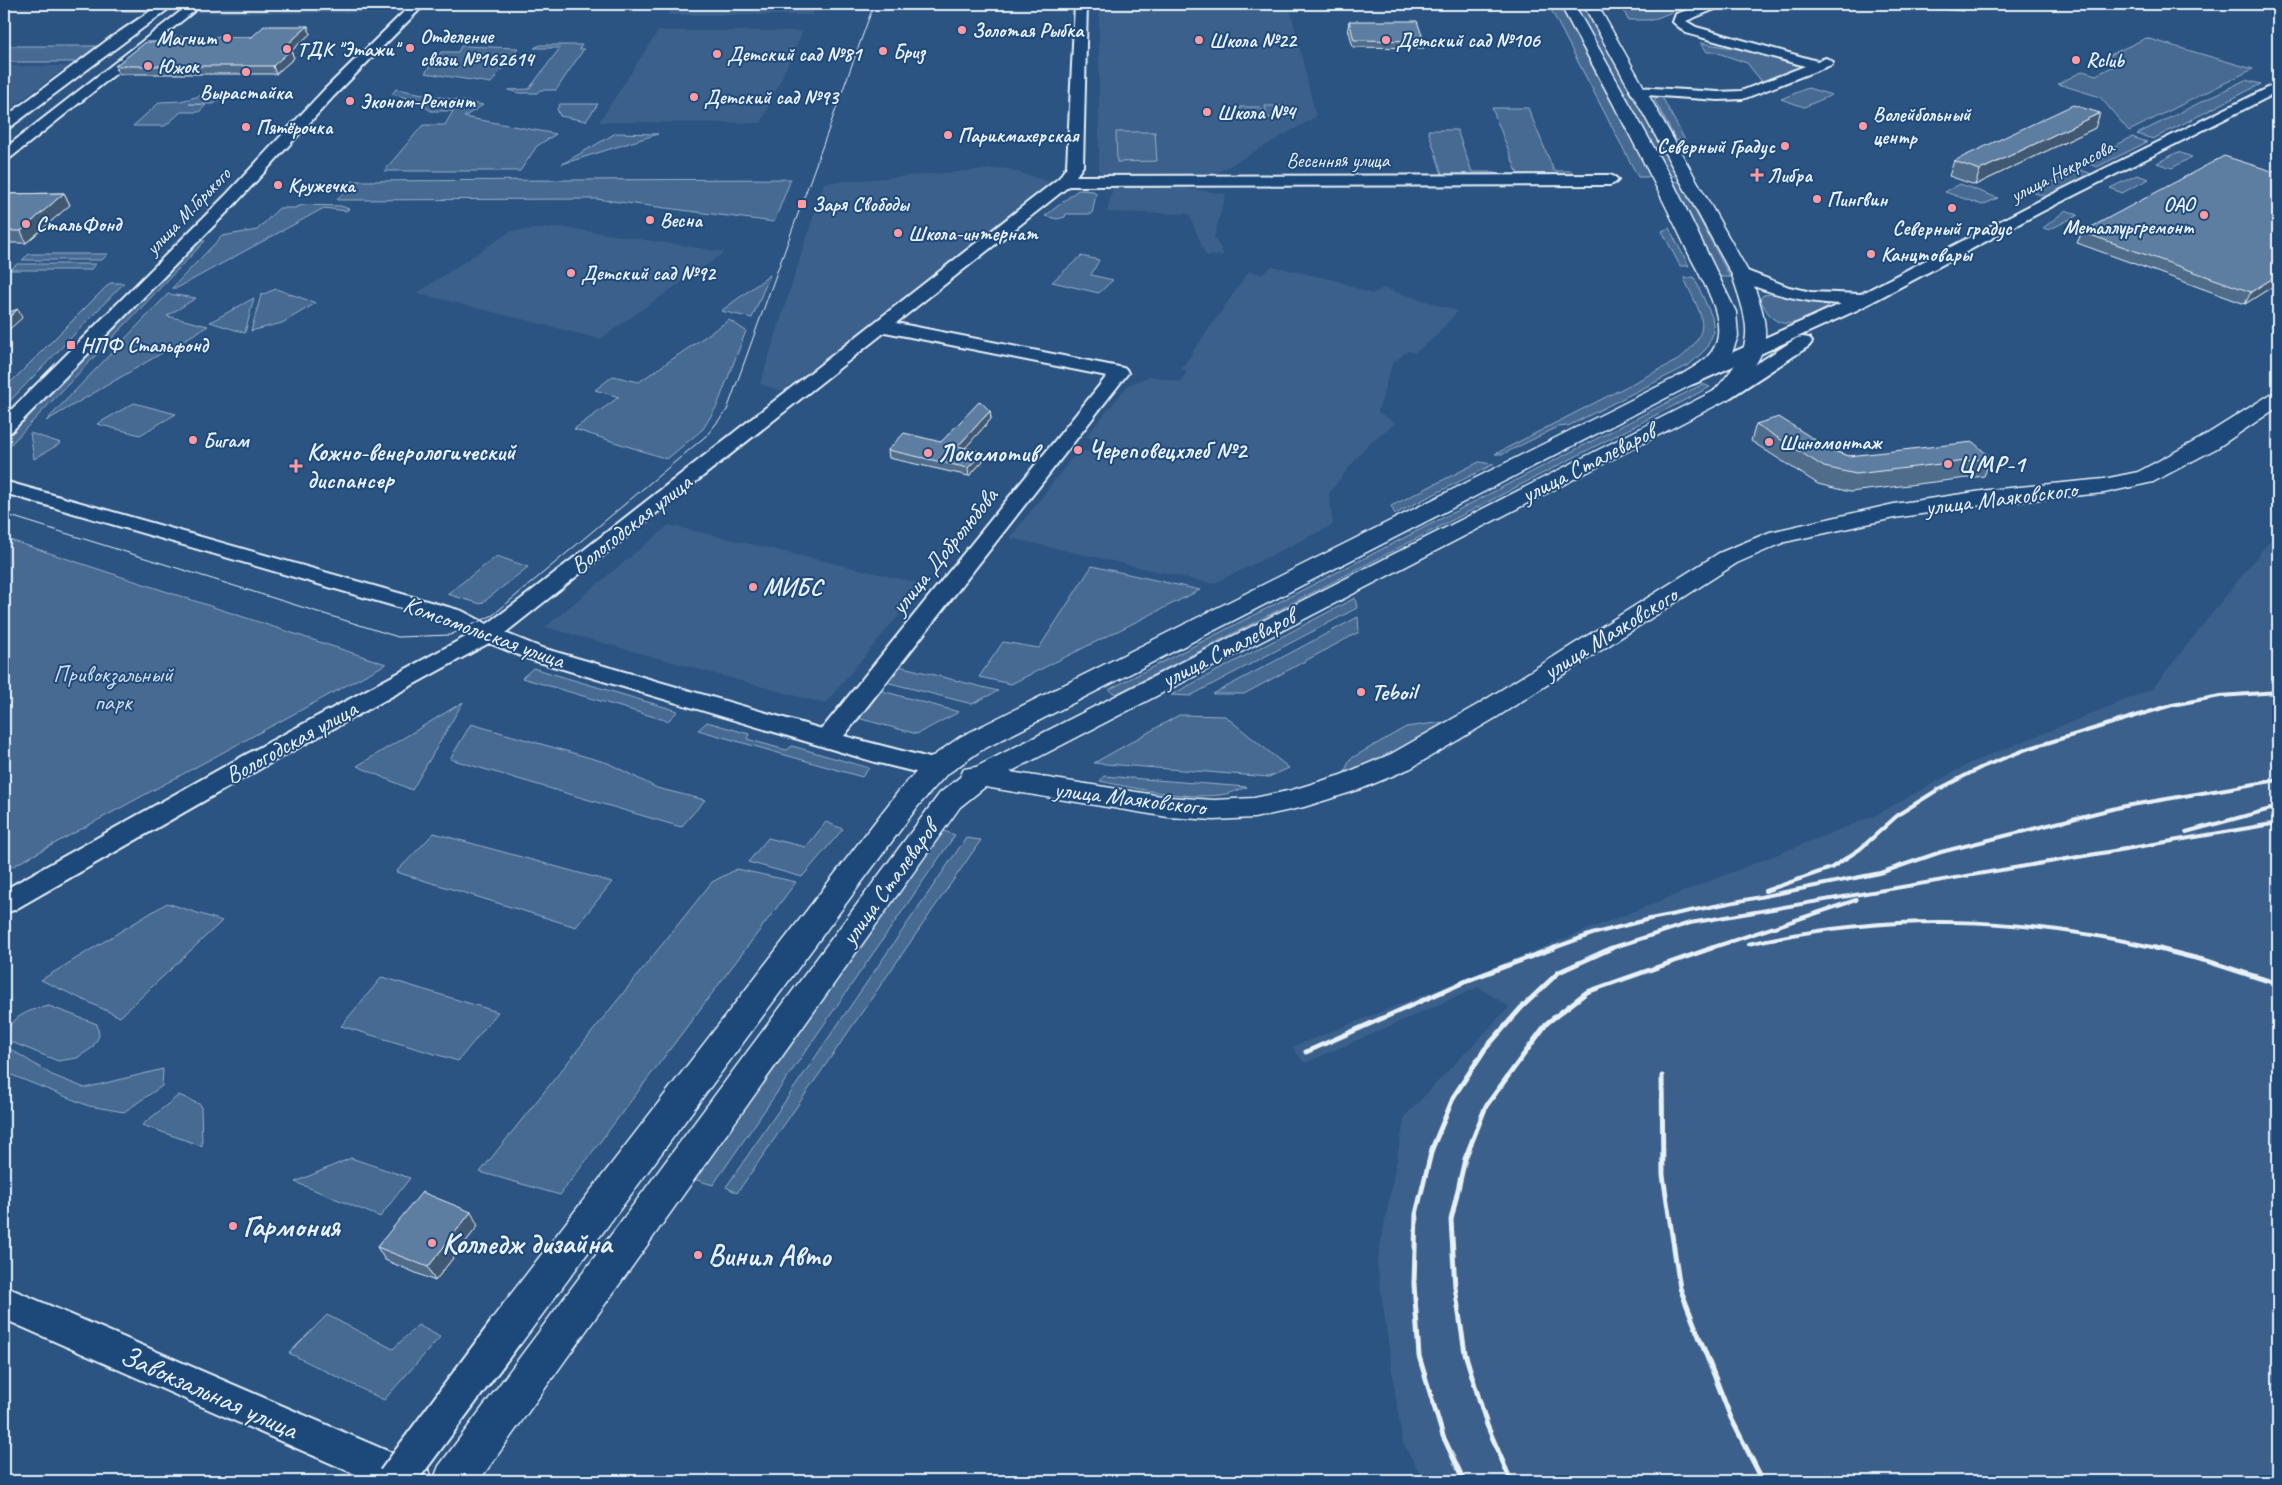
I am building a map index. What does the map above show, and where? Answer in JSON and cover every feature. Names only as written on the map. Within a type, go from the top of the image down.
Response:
[{"type":"main road","name":"улица Сталеваров","points":[[395,1481],[908,799],[936,768],[976,741],[1688,379],[1714,364],[1722,355],[1728,334],[1726,312],[1663,180],[1568,4]]},
{"type":"main road","name":"улица Сталеваров","points":[[454,1481],[950,800],[979,777],[1721,396],[1740,376],[1749,364],[1758,336],[1755,313],[1741,275],[1590,4]]},
{"type":"main road","name":"улица Маяковского","points":[[936,768],[979,777],[1168,807],[1214,810],[1254,808],[1294,800],[1351,782],[1401,761],[1487,711],[1728,558],[1778,538],[1904,509],[1989,497],[2104,486],[2145,477],[2209,443],[2278,398]]},
{"type":"street","points":[[4,125],[121,36],[169,4]]},
{"type":"street","points":[[4,156],[196,4]]},
{"type":"street","name":"улица М.Горького","points":[[4,428],[231,199],[329,93],[419,4]]},
{"type":"street","name":"Вологодская улица","points":[[4,903],[254,761],[488,634],[528,605],[1065,181],[1075,166],[1081,4]]},
{"type":"street","points":[[1637,91],[1743,96],[1822,63],[1691,30],[1679,22],[1680,17],[1716,4]]},
{"type":"street","points":[[145,21],[174,22]]},
{"type":"street","name":"улица Некрасова","points":[[1868,298],[2037,208],[2278,87]]},
{"type":"street","name":"Весенняя улица","points":[[1065,181],[1610,180]]},
{"type":"street","points":[[1741,275],[1779,291],[1808,297],[1841,300],[1868,298]]},
{"type":"street","points":[[1688,379],[1868,298]]},
{"type":"street","points":[[1721,396],[1868,298]]},
{"type":"street","name":"улица Добролюбова","points":[[828,738],[1119,373],[882,326]]},
{"type":"street","name":"Комсомольская улица","points":[[4,487],[454,616],[488,634],[534,653],[884,756],[936,768]]},
{"type":"street","name":"Завокзальная улица","points":[[4,1302],[414,1481]]},
{"type":"shaded area","points":[[207,4],[388,4],[379,13],[195,13]]},
{"type":"shaded area","points":[[674,4],[817,4],[812,15],[667,15]]},
{"type":"shaded area","name":"Школа №4","points":[[1099,4],[1213,4],[1227,8],[1290,8],[1316,117],[1213,175],[1099,175]]},
{"type":"shaded area","points":[[658,31],[803,31],[761,123],[599,122]]},
{"type":"shaded area","points":[[4,66],[68,66],[4,113]]},
{"type":"shaded area","name":"Школа-интернат","points":[[1004,168],[1053,183],[782,391],[760,384],[824,183]]},
{"type":"shaded area","points":[[1113,186],[1178,187],[1226,194],[1214,237],[1224,255],[1206,256],[1189,214],[1107,212]]},
{"type":"shaded area","name":"Детский сад №92","points":[[562,227],[725,252],[600,339],[417,293],[511,231]]},
{"type":"shaded area","points":[[1272,266],[1338,281],[1372,294],[1383,288],[1458,311],[1432,340],[1415,353],[1408,351],[1392,364],[1378,412],[1396,423],[1368,444],[1329,493],[1333,525],[1213,584],[1010,538],[1078,450],[1097,453],[1105,441],[1086,437],[1128,385],[1150,376],[1180,382],[1187,371],[1181,369],[1249,271],[1262,274]]},
{"type":"shaded area","points":[[669,525],[927,585],[903,610],[825,704],[545,627]]},
{"type":"shaded area","points":[[2278,530],[2278,1481],[1424,1481],[1402,1441],[1377,1263],[1405,1116],[1509,1007],[1479,987],[1305,1063],[1292,1047],[1876,815],[1970,763],[2152,689]]},
{"type":"green space","points":[[4,4],[159,4],[148,11],[115,11],[121,6],[4,6]]},
{"type":"green space","points":[[1548,4],[1559,4],[1651,177],[1638,177]]},
{"type":"green space","points":[[1575,4],[1584,4],[1677,176],[1669,176]]},
{"type":"green space","points":[[1621,4],[1692,4],[1652,20],[1628,20]]},
{"type":"green space","points":[[2146,38],[2253,69],[2129,131],[2100,97],[2058,84],[2083,71],[2096,75],[2122,62],[2108,56]]},
{"type":"green space","points":[[1701,43],[1815,61],[1763,83],[1747,63],[1715,52],[1707,52]]},
{"type":"green space","points":[[540,45],[582,45],[579,49],[584,49],[556,90],[519,93],[508,90],[529,89],[560,48],[534,48]]},
{"type":"green space","points":[[4,46],[98,46],[76,62],[4,62]]},
{"type":"green space","points":[[461,46],[518,48],[491,83],[425,73],[441,52],[458,52]]},
{"type":"green space","points":[[2245,80],[2261,84],[2153,139],[2137,134]]},
{"type":"green space","points":[[1808,88],[1832,95],[1804,107],[1781,99]]},
{"type":"green space","points":[[396,89],[483,105],[464,117],[556,134],[537,146],[520,171],[384,171],[423,125],[445,125],[453,111],[431,111],[415,100],[392,94]]},
{"type":"green space","points":[[203,95],[224,95],[214,104],[189,104],[206,105],[199,112],[181,112],[165,126],[133,126],[160,102],[181,101]]},
{"type":"green space","points":[[1662,97],[1685,140],[1676,140],[1654,99]]},
{"type":"green space","points":[[560,104],[598,104],[586,121],[560,116],[557,109]]},
{"type":"green space","points":[[1265,106],[1285,106],[1289,116],[1267,118]]},
{"type":"green space","points":[[1240,107],[1261,107],[1264,118],[1249,118],[1242,115]]},
{"type":"green space","points":[[1492,108],[1528,108],[1554,171],[1572,171],[1575,178],[1519,177]]},
{"type":"green space","points":[[1428,130],[1457,130],[1472,172],[1496,172],[1497,177],[1443,177]]},
{"type":"green space","points":[[1116,132],[1155,132],[1157,161],[1117,162]]},
{"type":"green space","points":[[616,133],[658,134],[562,164]]},
{"type":"green space","points":[[2132,137],[2147,142],[2097,167],[2083,162]]},
{"type":"green space","points":[[2178,152],[2192,157],[2172,168],[2157,163]]},
{"type":"green space","points":[[2078,169],[2092,174],[2046,197],[2032,192]]},
{"type":"green space","points":[[2137,175],[2149,179],[2122,193],[2110,188]]},
{"type":"green space","points":[[791,179],[774,222],[596,199],[337,200],[353,181]]},
{"type":"green space","points":[[1670,181],[1680,182],[1730,277],[1720,277]]},
{"type":"green space","points":[[1960,184],[1998,198],[1982,205],[1945,192]]},
{"type":"green space","points":[[1078,190],[1094,191],[1096,194],[1092,214],[1066,214],[1065,217],[1057,219],[1045,216]]},
{"type":"green space","points":[[303,205],[341,206],[349,209],[346,211],[324,208],[177,288],[172,288],[222,236],[257,230],[279,208],[294,208]]},
{"type":"green space","points":[[2066,210],[2078,215],[2049,230],[2043,228]]},
{"type":"green space","points":[[1669,228],[1689,266],[1680,266],[1662,231]]},
{"type":"green space","points":[[199,241],[205,241],[10,445],[4,444],[4,440],[191,246]]},
{"type":"green space","points":[[29,254],[108,254],[102,260],[22,260]]},
{"type":"green space","points":[[1081,256],[1099,260],[1091,275],[1113,280],[1099,293],[1052,282]]},
{"type":"green space","points":[[17,264],[96,264],[90,270],[10,270]]},
{"type":"green space","points":[[770,275],[752,318],[721,311]]},
{"type":"green space","points":[[1694,277],[1712,317],[1714,332],[1706,349],[1689,365],[1568,426],[1558,427],[1503,454],[1495,454],[1678,360],[1690,349],[1701,330],[1700,313],[1684,278]]},
{"type":"green space","points":[[110,283],[124,283],[4,407],[4,389]]},
{"type":"green space","points":[[276,289],[316,303],[282,323],[251,331],[261,295]]},
{"type":"green space","points":[[168,294],[196,298],[167,316],[208,326],[46,421]]},
{"type":"green space","points":[[1773,294],[1824,303],[1829,307],[1794,323],[1780,323],[1770,315],[1760,300],[1763,295]]},
{"type":"green space","points":[[254,298],[245,333],[210,322]]},
{"type":"green space","points":[[729,320],[746,331],[717,406],[703,429],[667,459],[574,429],[619,397],[595,390],[613,376],[639,382]]},
{"type":"green space","points":[[1703,384],[1710,387],[1116,694],[1110,691],[1110,689]]},
{"type":"green space","points":[[134,403],[176,414],[140,435],[97,424]]},
{"type":"green space","points":[[30,433],[61,443],[34,459]]},
{"type":"green space","points":[[1479,462],[1494,464],[1395,514],[1391,506]]},
{"type":"green space","name":"Привокзальный парк","points":[[4,538],[386,664],[4,871]]},
{"type":"green space","points":[[497,556],[528,567],[481,604],[447,594]]},
{"type":"green space","points":[[1092,566],[1200,590],[1011,684],[979,677],[1003,642],[1039,648]]},
{"type":"green space","points":[[1355,598],[1357,608],[1190,696],[1171,695]]},
{"type":"green space","points":[[1358,617],[1359,632],[1244,694],[1213,694]]},
{"type":"green space","points":[[895,665],[998,691],[972,704],[882,681]]},
{"type":"green space","points":[[533,668],[678,711],[668,721],[522,678]]},
{"type":"green space","points":[[875,689],[959,712],[917,734],[854,717]]},
{"type":"green space","points":[[463,702],[412,790],[357,766]]},
{"type":"green space","points":[[1179,715],[1225,716],[1289,768],[1269,777],[1094,763]]},
{"type":"green space","points":[[707,722],[749,734],[747,739],[782,749],[787,750],[792,746],[869,768],[862,777],[698,730]]},
{"type":"green space","points":[[1443,722],[1447,726],[1347,776],[1345,771],[1350,759],[1406,727]]},
{"type":"green space","points":[[471,724],[608,763],[657,788],[705,800],[681,827],[450,759]]},
{"type":"green space","points":[[1104,776],[1247,787],[1230,793],[1190,796],[1160,793],[1100,781]]},
{"type":"green space","points":[[826,822],[843,829],[802,877],[748,862],[768,838],[806,847]]},
{"type":"green space","points":[[938,829],[955,835],[713,1185],[693,1179]]},
{"type":"green space","points":[[434,833],[612,882],[576,927],[396,872]]},
{"type":"green space","points":[[966,838],[981,840],[737,1193],[726,1187]]},
{"type":"green space","points":[[737,869],[796,882],[560,1195],[480,1172],[712,882]]},
{"type":"green space","points":[[167,903],[222,921],[120,1017],[41,980]]},
{"type":"green space","points":[[382,977],[498,1012],[458,1061],[341,1026]]},
{"type":"green space","points":[[49,1006],[97,1024],[99,1036],[92,1048],[77,1058],[58,1061],[9,1041],[6,1031],[15,1020],[30,1011]]},
{"type":"green space","points":[[4,1045],[52,1075],[85,1088],[163,1069],[162,1086],[124,1112],[89,1106],[4,1072]]},
{"type":"green space","points":[[179,1095],[201,1105],[202,1146],[142,1125]]},
{"type":"green space","points":[[351,1158],[410,1178],[380,1217],[295,1182]]},
{"type":"green space","points":[[327,1315],[393,1349],[418,1325],[440,1337],[384,1400],[289,1353]]},
{"type":"building","points":[[1349,21],[1417,21],[1424,41],[1354,40]]},
{"type":"building","points":[[264,26],[308,26],[281,50],[291,50],[273,66],[115,66],[146,42],[168,42],[174,37],[252,37]]},
{"type":"building","points":[[2073,105],[2100,113],[1980,170],[1954,161]]},
{"type":"building","name":"OAO Металлургремонт","points":[[2224,156],[2278,173],[2278,275],[2251,292],[2082,232]]},
{"type":"building","points":[[64,193],[21,231],[4,231],[4,194]]},
{"type":"building","points":[[18,309],[4,322],[4,314]]},
{"type":"building","points":[[980,401],[990,411],[958,446],[983,452],[968,468],[888,450],[904,433],[941,442]]},
{"type":"building","points":[[1779,417],[1833,451],[1849,456],[1973,442],[1991,458],[1856,474],[1824,467],[1756,424]]},
{"type":"building","name":"Колледж дизайна","points":[[422,1192],[471,1212],[428,1267],[377,1247]]},
{"type":"tram line","points":[[4,514],[398,637],[450,635],[493,615],[707,435],[727,410],[874,4]]},
{"type":"railway","points":[[1765,891],[1831,868],[1860,849],[1899,814],[1939,789],[1982,767],[2027,749],[2172,705],[2220,696],[2278,692]]},
{"type":"railway","points":[[1551,949],[1592,934],[1650,919],[1880,873],[1941,852],[2120,807],[2278,780]]},
{"type":"railway","points":[[2186,832],[2278,807]]},
{"type":"railway","points":[[1608,949],[1690,923],[2278,823]]},
{"type":"railway","points":[[1708,949],[1856,900]]},
{"type":"railway","points":[[1748,944],[1852,927],[1955,922],[2006,924],[2057,930],[2161,949]]},
{"type":"railway","points":[[1306,1052],[1471,979],[1554,948]]},
{"type":"railway","points":[[1464,1481],[1443,1436],[1419,1356],[1414,1284],[1416,1214],[1432,1149],[1454,1096],[1485,1049],[1521,1008],[1559,972],[1612,948]]},
{"type":"railway","points":[[1511,1481],[1487,1425],[1465,1353],[1455,1287],[1451,1220],[1465,1159],[1486,1106],[1547,1023],[1587,992],[1712,948]]},
{"type":"railway","points":[[2155,948],[2207,961],[2278,984]]},
{"type":"railway","points":[[1662,1076],[1663,1175],[1680,1288],[1731,1418],[1763,1481]]},
{"type":"place","name":"Золотая Рыбка","points":[[962,30]]},
{"type":"place","name":"Магнит","points":[[227,38]]},
{"type":"place","name":"Школа №22","points":[[1199,40]]},
{"type":"place","name":"Детский сад №106","points":[[1386,40]]},
{"type":"place","name":"Отделение связи №162614","points":[[410,48]]},
{"type":"place","name":"ТДК \"Этажи\"","points":[[287,49]]},
{"type":"place","name":"Бриз","points":[[883,51]]},
{"type":"place","name":"Детский сад №81","points":[[717,54]]},
{"type":"place","name":"Rclub","points":[[2076,60]]},
{"type":"place","name":"Южок","points":[[148,66]]},
{"type":"place","name":"Вырастайка","points":[[246,72]]},
{"type":"place","name":"Детский сад №93","points":[[694,97]]},
{"type":"place","name":"Эконом-Ремонт","points":[[350,101]]},
{"type":"place","name":"Школа №4","points":[[1207,112]]},
{"type":"place","name":"Волейбольный центр","points":[[1863,126]]},
{"type":"place","name":"Пятёрочка","points":[[246,127]]},
{"type":"place","name":"Парикмахерская","points":[[948,135]]},
{"type":"place","name":"Северный Градус","points":[[1785,146]]},
{"type":"place","name":"Либра","points":[[1757,175]]},
{"type":"place","name":"Кружечка","points":[[278,185]]},
{"type":"place","name":"Пингвин","points":[[1817,199]]},
{"type":"place","name":"Заря Свободы","points":[[802,204]]},
{"type":"place","name":"Северный градус","points":[[1952,208]]},
{"type":"place","name":"OAO Металлургремонт","points":[[2204,215]]},
{"type":"place","name":"Весна","points":[[650,220]]},
{"type":"place","name":"СтальФонд","points":[[26,224]]},
{"type":"place","name":"Школа-интернат","points":[[898,233]]},
{"type":"place","name":"Канцтовары","points":[[1871,254]]},
{"type":"place","name":"Детский сад №92","points":[[571,273]]},
{"type":"place","name":"НПФ Стальфонд","points":[[71,345]]},
{"type":"place","name":"Бигам","points":[[193,440]]},
{"type":"place","name":"Шиномонтаж","points":[[1769,442]]},
{"type":"place","name":"Череповецхлеб №2","points":[[1078,450]]},
{"type":"place","name":"Локомотив","points":[[928,453]]},
{"type":"place","name":"ЦМР-1","points":[[1948,464]]},
{"type":"place","name":"Кожно-венерологический диспансер","points":[[296,466]]},
{"type":"place","name":"МИБС","points":[[753,587]]},
{"type":"place","name":"Teboil","points":[[1361,692]]},
{"type":"place","name":"Гармония","points":[[233,1226]]},
{"type":"place","name":"Колледж дизайна","points":[[432,1243]]},
{"type":"place","name":"Винил Авто","points":[[698,1255]]}]
